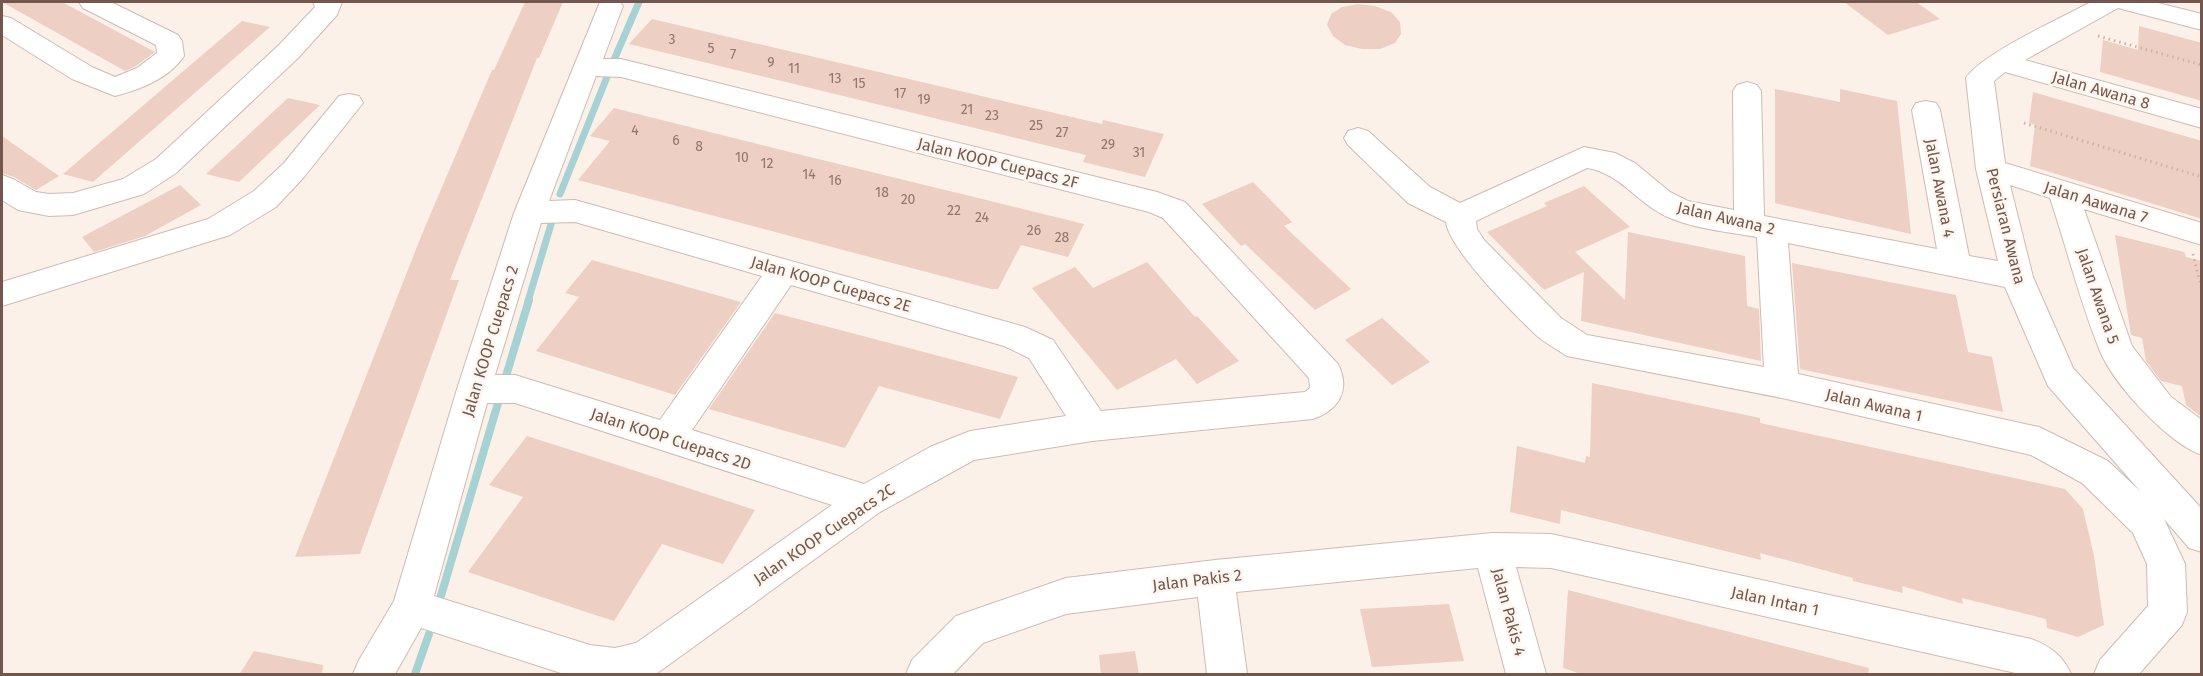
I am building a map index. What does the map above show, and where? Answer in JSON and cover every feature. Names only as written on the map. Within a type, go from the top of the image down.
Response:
[{"type":"street","points":[[2,24],[82,73],[115,87],[147,74],[171,56],[169,41],[92,2]]},
{"type":"street","points":[[2,186],[29,202],[49,204],[73,204],[133,187],[166,166],[289,51],[328,9],[328,2]]},
{"type":"street","name":"Persiaran Awana","points":[[2110,2],[2001,62],[1980,78],[1991,169],[2017,277],[2060,376],[2202,536]]},
{"type":"street","points":[[2124,2],[2202,22]]},
{"type":"street","name":"Jalan KOOP Cuepacs 2","points":[[373,675],[412,607],[474,389],[529,213],[610,6]]},
{"type":"street","name":"Jalan Awana 8","points":[[2001,62],[2202,119]]},
{"type":"street","name":"Jalan KOOP Cuepacs 2F","points":[[586,67],[621,68],[1166,206],[1186,221],[1326,374],[1327,393]]},
{"type":"street","points":[[1747,91],[1760,227],[1782,384]]},
{"type":"street","points":[[2,294],[219,226],[265,199],[294,170],[349,103]]},
{"type":"street","name":"Jalan Awana 4","points":[[1926,110],[1955,265]]},
{"type":"street","points":[[1358,138],[1419,195],[1460,216]]},
{"type":"street","name":"Jalan Awana 2","points":[[1460,216],[1584,157],[1605,160],[1625,170],[1659,200],[1681,211],[2017,277]]},
{"type":"street","name":"Jalan Aawana 7","points":[[1991,169],[2194,232]]},
{"type":"street","name":"Jalan Awana 5","points":[[2063,191],[2117,352],[2159,406],[2202,440]]},
{"type":"street","name":"Jalan KOOP Cuepacs 2E","points":[[529,213],[575,211],[1013,336],[1041,349],[1092,426]]},
{"type":"street","name":"Jalan Awana 1","points":[[1460,216],[1462,230],[1473,248],[1549,327],[1579,347],[1782,384],[2039,442],[2095,472],[2147,522],[2166,564],[2168,612],[2114,675]]},
{"type":"street","points":[[667,438],[784,270]]},
{"type":"street","name":"Jalan KOOP Cuepacs 2D","points":[[474,389],[514,389],[867,501]]},
{"type":"street","name":"Jalan KOOP Cuepacs 2C","points":[[412,607],[590,664],[615,667],[625,665],[645,660],[867,501],[943,458],[970,446],[1092,426],[1313,405],[1327,393]]},
{"type":"street","name":"Jalan Pakis 2","points":[[926,675],[970,629],[1066,596],[1215,577],[1492,550]]},
{"type":"street","name":"Jalan Pakis 4","points":[[1492,550],[1534,672]]},
{"type":"street","name":"Jalan Intan 1","points":[[1492,550],[1551,551],[2031,658],[2051,675]]},
{"type":"street","points":[[1215,577],[1227,675]]},
{"type":"path","points":[[2098,36],[2202,64]]},
{"type":"path","points":[[2024,123],[2202,177]]},
{"type":"path","points":[[2194,232],[2202,290]]},
{"type":"building","points":[[2,2],[62,2],[155,52],[125,71]]},
{"type":"building","points":[[525,2],[563,2],[539,58],[537,58],[450,280],[459,280],[360,554],[295,557],[422,234],[492,70]]},
{"type":"building","points":[[1844,2],[1916,2],[1940,19],[1888,35]]},
{"type":"building","points":[[1358,4],[1375,6],[1391,12],[1400,22],[1401,34],[1395,43],[1380,49],[1362,49],[1345,45],[1333,36],[1327,25],[1331,14],[1342,7]]},
{"type":"building","points":[[652,19],[1102,124],[1103,120],[1164,134],[1145,177],[1083,162],[1086,155],[629,44]]},
{"type":"building","points":[[242,21],[270,27],[93,182],[63,174]]},
{"type":"building","points":[[2139,26],[2202,43],[2202,101],[2100,72],[2103,40],[2138,50]]},
{"type":"building","points":[[1775,89],[1840,102],[1840,89],[1897,101],[1911,234],[1775,203]]},
{"type":"building","points":[[2033,92],[2202,141],[2202,219],[2030,166],[2035,125],[2029,123]]},
{"type":"building","points":[[288,98],[320,105],[239,182],[206,174]]},
{"type":"building","points":[[614,108],[1084,224],[1068,257],[1021,245],[998,289],[991,289],[578,180],[610,141],[590,136]]},
{"type":"building","points":[[2,136],[59,176],[36,190],[2,173]]},
{"type":"building","points":[[1253,182],[1292,222],[1284,226],[1351,289],[1315,310],[1245,244],[1241,246],[1202,204]]},
{"type":"building","points":[[180,185],[201,205],[145,236],[94,252],[82,237]]},
{"type":"building","points":[[1584,186],[1630,227],[1575,252],[1625,300],[1628,232],[1745,256],[1747,306],[1759,309],[1761,361],[1581,321],[1584,272],[1544,290],[1487,232],[1547,206],[1544,203]]},
{"type":"building","points":[[2115,235],[2184,252],[2186,257],[2202,261],[2202,417],[2186,405],[2182,386],[2161,381],[2146,361],[2142,338],[2131,335]]},
{"type":"building","points":[[592,260],[741,302],[675,395],[536,351],[579,297],[565,293]]},
{"type":"building","points":[[1147,262],[1195,317],[1197,316],[1239,361],[1197,384],[1176,359],[1117,390],[1032,288],[1075,267],[1093,288]]},
{"type":"building","points":[[1792,263],[1956,295],[1968,352],[1992,357],[2003,412],[1800,369]]},
{"type":"building","points":[[775,313],[1018,377],[1000,419],[879,386],[845,448],[709,409]]},
{"type":"building","points":[[1382,318],[1430,362],[1392,385],[1345,340]]},
{"type":"building","points":[[1592,383],[1760,418],[1760,423],[2065,489],[2083,509],[2094,556],[2104,625],[2078,637],[2047,628],[2046,619],[1962,598],[1963,604],[1902,586],[1903,593],[1853,581],[1853,578],[1760,553],[1761,560],[1561,510],[1560,524],[1510,512],[1517,446],[1585,463],[1586,456],[1590,457]]},
{"type":"building","points":[[527,436],[755,510],[723,564],[662,544],[614,621],[589,613],[468,572],[523,497],[489,485]]},
{"type":"building","points":[[1568,590],[1869,668],[1868,675],[1584,675],[1563,668]]},
{"type":"building","points":[[1449,604],[1464,661],[1372,667],[1360,609]]},
{"type":"building","points":[[254,651],[323,665],[322,675],[239,675]]},
{"type":"building","points":[[1135,651],[1139,675],[1101,675],[1099,655]]},
{"type":"waterway","points":[[613,62],[639,2]]},
{"type":"waterway","points":[[560,194],[607,77]]},
{"type":"waterway","points":[[528,301],[552,221]]},
{"type":"waterway","points":[[506,376],[529,300]]},
{"type":"waterway","points":[[440,599],[498,403]]},
{"type":"waterway","points":[[415,674],[429,634]]}]
